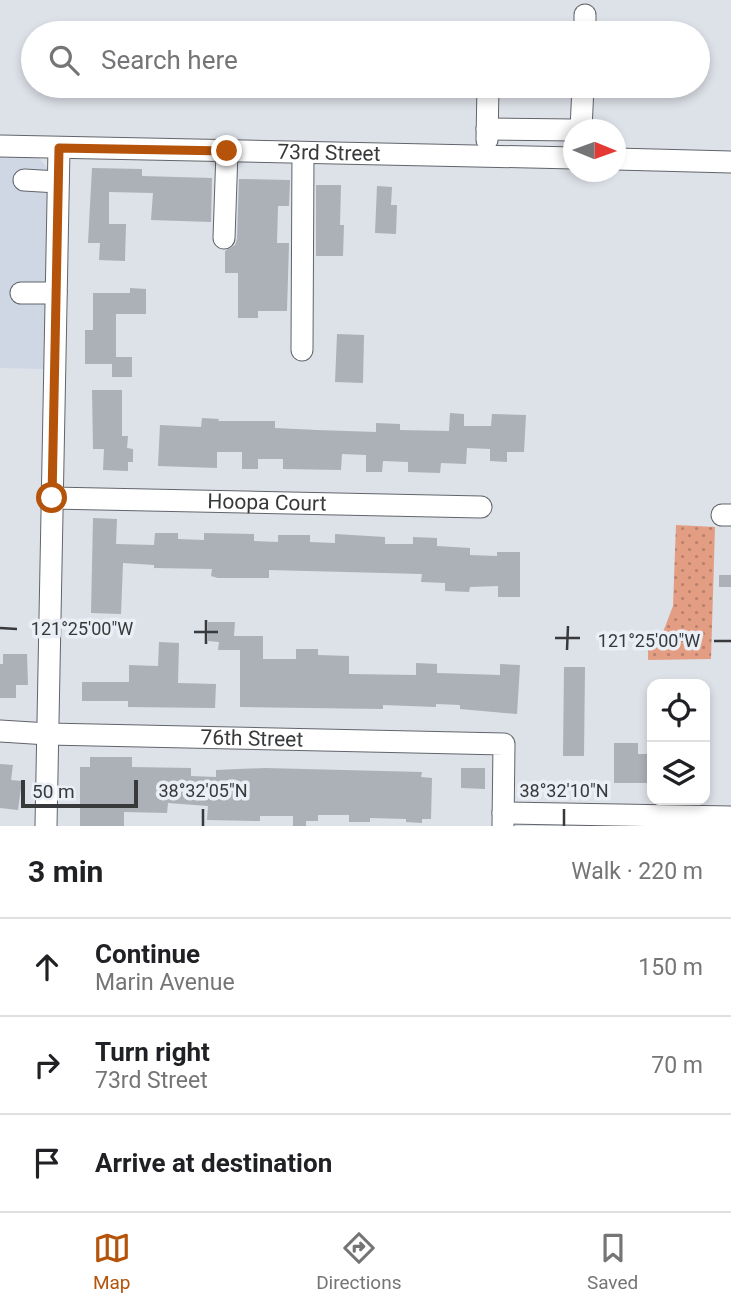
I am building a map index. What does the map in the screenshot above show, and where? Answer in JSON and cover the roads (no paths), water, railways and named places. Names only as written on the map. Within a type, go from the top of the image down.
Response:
[{"type":"street","points":[[486,156],[488,98]]},
{"type":"street","points":[[582,98],[582,119]]},
{"type":"street","points":[[487,129],[563,130]]},
{"type":"street","name":"73rd Street","points":[[0,146],[563,158]]},
{"type":"street","points":[[46,826],[59,148]]},
{"type":"street","points":[[224,238],[227,151]]},
{"type":"street","points":[[302,350],[303,153]]},
{"type":"street","points":[[626,159],[731,162]]},
{"type":"street","points":[[24,180],[58,182]]},
{"type":"street","points":[[21,293],[56,293]]},
{"type":"street","name":"Hoopa Court","points":[[52,498],[481,507]]},
{"type":"street","name":"76th Street","points":[[0,731],[504,744],[503,820]]},
{"type":"street","points":[[503,820],[675,821],[731,817]]}]
